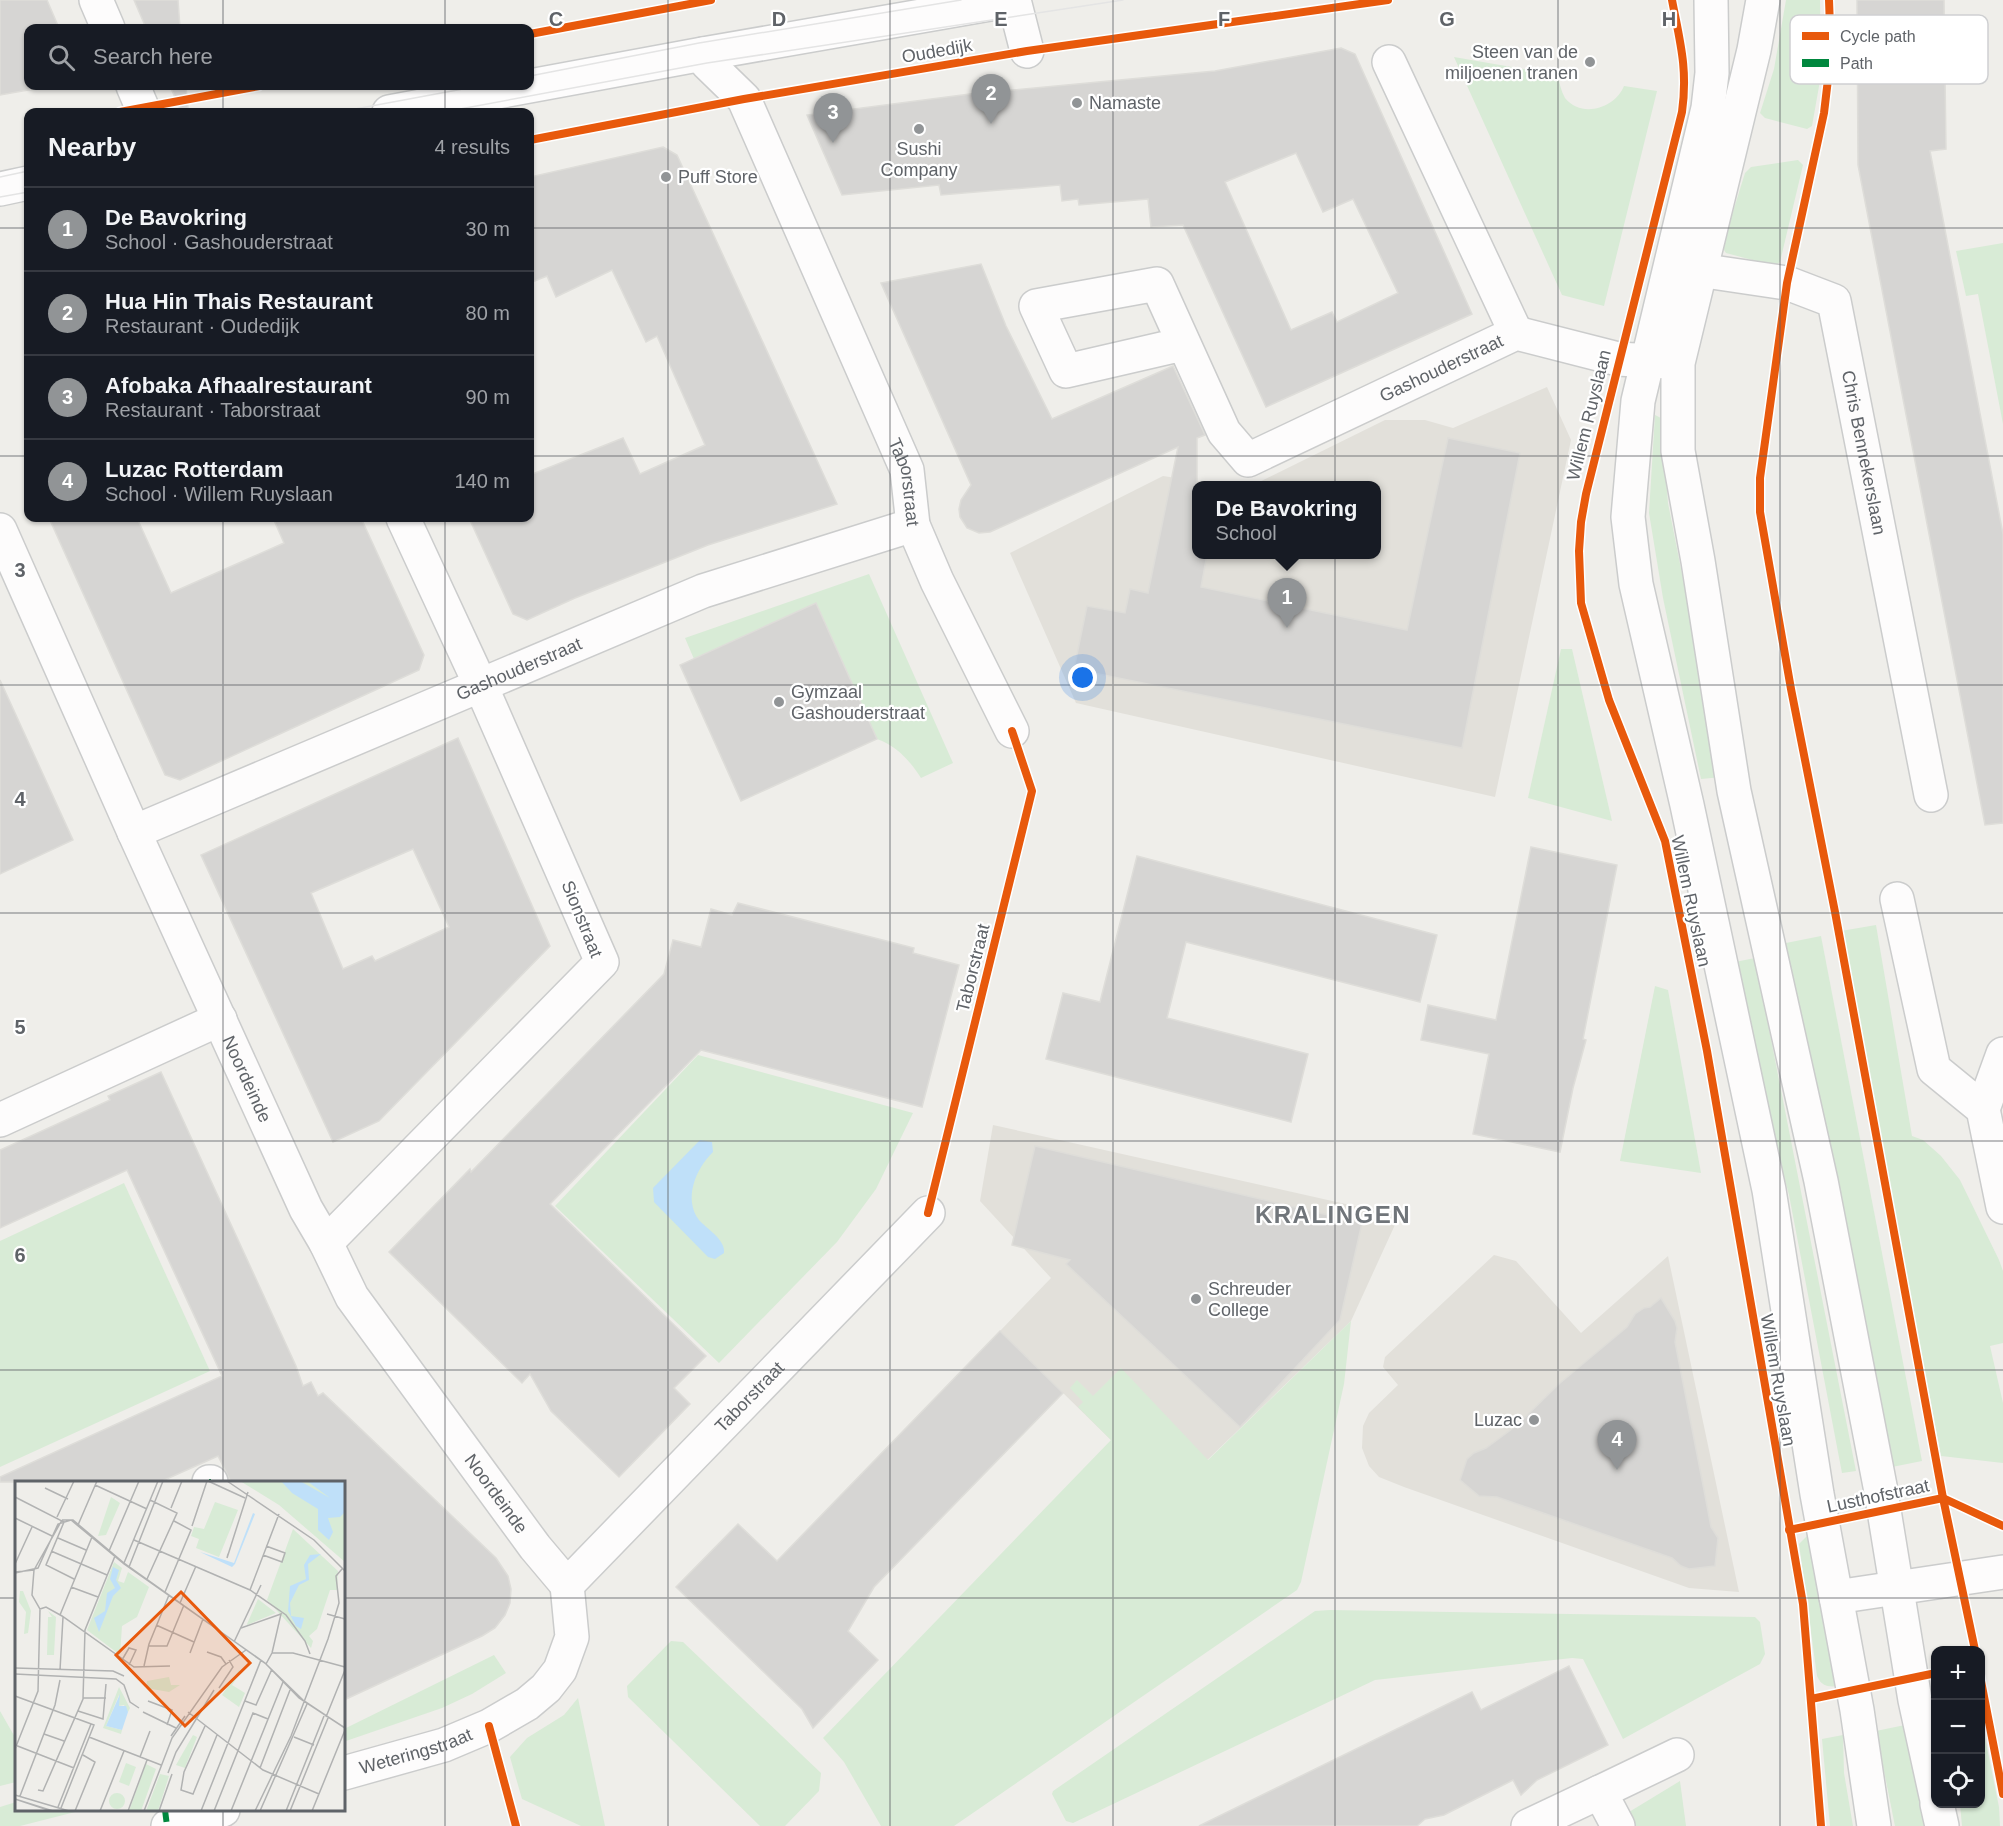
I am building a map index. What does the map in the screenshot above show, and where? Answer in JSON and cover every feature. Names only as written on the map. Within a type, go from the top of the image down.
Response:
[{"type":"street","points":[[96,0],[106,24]]},
{"type":"street","points":[[1013,0],[1027,51]]},
{"type":"street","name":"Oudedijk","points":[[534,85],[1013,0]]},
{"type":"street","name":"Willem Ruyslaan","points":[[1685,268],[1712,72],[1711,0]]},
{"type":"street","name":"Willem Ruyslaan","points":[[1763,0],[1754,50],[1685,268],[1662,362],[1638,401],[1628,518],[1635,573],[1769,1190],[1815,1483],[1857,1710],[1875,1826]]},
{"type":"street","name":"Taborstraat","points":[[703,54],[707,63],[744,99],[907,470],[913,525],[937,581],[1012,731]]},
{"type":"street","points":[[1389,62],[1516,333]]},
{"type":"street","points":[[135,90],[142,108]]},
{"type":"street","name":"Oudedijk","points":[[411,108],[508,90]]},
{"type":"street","points":[[0,189],[24,184]]},
{"type":"street","name":"Chris Bennekerslaan","points":[[1685,268],[1787,283],[1834,301],[1931,795]]},
{"type":"street","name":"Gashouderstraat","points":[[1183,344],[1224,432],[1248,460],[1516,333],[1618,359],[1662,362]]},
{"type":"street","name":"Willem Ruyslaan","points":[[1662,362],[1698,561],[1734,791],[1821,1181],[1880,1486],[1931,1776]]},
{"type":"street","name":"Sionstraat","points":[[326,1244],[602,962],[405,522]]},
{"type":"street","name":"Gashouderstraat","points":[[134,832],[703,591],[913,525]]},
{"type":"street","name":"Noordeinde","points":[[0,530],[134,832],[306,1209],[352,1298],[536,1547],[567,1585]]},
{"type":"street","points":[[1896,899],[1934,1070],[1983,1109]]},
{"type":"street","points":[[0,1120],[220,1019]]},
{"type":"street","points":[[2003,1054],[1983,1109],[2003,1207]]},
{"type":"street","name":"Taborstraat","points":[[567,1585],[928,1213]]},
{"type":"street","points":[[1836,1597],[2003,1572]]},
{"type":"street","name":"Weteringstraat","points":[[345,1773],[444,1745],[489,1726],[527,1704],[546,1688],[560,1670],[572,1637],[567,1585]]},
{"type":"street","points":[[1528,1826],[1677,1755]]},
{"type":"street","points":[[1600,1792],[1618,1826]]},
{"type":"street","points":[[1938,1808],[1942,1826]]},
{"type":"street","points":[[165,1811],[168,1826],[217,1811]]},
{"type":"shaded area","points":[[1547,387],[1571,440],[1495,797],[1076,703],[1010,553],[1163,476],[1197,481],[1192,481],[1192,559],[1381,559],[1381,481],[1261,481],[1385,420],[1425,420],[1453,428]]},
{"type":"shaded area","name":"Schreuder College","points":[[993,1125],[1399,1216],[1351,1321],[1169,1497],[1000,1331],[1051,1278],[980,1201]]},
{"type":"shaded area","name":"Luzac","points":[[1494,1255],[1516,1261],[1581,1333],[1668,1256],[1739,1592],[1689,1588],[1404,1487],[1379,1477],[1369,1466],[1362,1448],[1363,1426],[1369,1413],[1398,1385],[1383,1367],[1385,1357]]},
{"type":"green space","points":[[1786,0],[1820,0],[1820,15],[1790,15],[1790,84],[1819,84],[1812,126],[1807,129],[1765,118],[1760,113],[1774,69]]},
{"type":"green space","points":[[1454,57],[1558,75],[1565,98],[1580,108],[1598,108],[1606,105],[1620,94],[1624,86],[1657,91],[1604,306],[1562,295]]},
{"type":"green space","points":[[1798,160],[1803,165],[1780,262],[1775,266],[1726,253],[1722,247],[1745,173],[1751,167]]},
{"type":"green space","points":[[2003,243],[2003,424],[1978,294],[1966,296],[1956,251]]},
{"type":"green space","points":[[1655,415],[1661,418],[1668,503],[1722,777],[1701,779],[1663,598],[1649,513]]},
{"type":"green space","points":[[869,574],[953,763],[921,778],[902,755],[877,739],[816,603],[694,659],[685,638]]},
{"type":"green space","points":[[1561,649],[1572,649],[1612,821],[1528,798]]},
{"type":"green space","points":[[1876,925],[1912,1136],[1923,1140],[1941,1156],[1960,1180],[2003,1271],[2003,1343],[1990,1346],[2003,1403],[2003,1463],[1941,1456],[1841,931]]},
{"type":"green space","points":[[1821,936],[1922,1461],[1887,1468],[1786,943]]},
{"type":"green space","points":[[1755,958],[1856,1471],[1842,1473],[1789,1195],[1762,1095],[1735,962]]},
{"type":"green space","points":[[1655,986],[1668,990],[1701,1173],[1620,1161]]},
{"type":"green space","points":[[698,1055],[913,1113],[876,1189],[837,1242],[719,1363],[555,1206]]},
{"type":"green space","points":[[124,1183],[210,1371],[0,1467],[0,1241]]},
{"type":"green space","points":[[1351,1321],[1344,1384],[1301,1582],[1297,1590],[954,1826],[881,1826],[844,1762],[823,1738],[1111,1440],[1078,1407],[1083,1402],[1070,1388],[1077,1380],[1093,1396],[1121,1368],[1208,1460]]},
{"type":"green space","points":[[1810,1535],[1840,1686],[1826,1686],[1817,1676],[1799,1544]]},
{"type":"green space","points":[[1315,1611],[1755,1617],[1760,1622],[1765,1654],[1760,1664],[1623,1739],[1583,1659],[1572,1658],[1375,1680],[1073,1823],[1066,1821],[1052,1794],[1053,1791]]},
{"type":"green space","points":[[671,1641],[683,1642],[821,1773],[819,1791],[785,1826],[760,1826],[628,1697],[627,1686]]},
{"type":"green space","points":[[494,1655],[506,1673],[472,1694],[442,1708],[346,1741],[345,1729]]},
{"type":"green space","points":[[578,1698],[605,1826],[581,1826],[522,1799],[510,1757],[527,1738],[564,1715]]},
{"type":"green space","points":[[0,1711],[15,1737],[15,1782],[0,1786]]},
{"type":"green space","points":[[1905,1725],[1924,1826],[1895,1826],[1876,1731]]},
{"type":"green space","points":[[1843,1735],[1844,1773],[1853,1826],[1830,1826],[1822,1739]]},
{"type":"green space","points":[[1985,1737],[1999,1807],[2000,1826],[1962,1826],[1960,1808],[1985,1808]]},
{"type":"green space","points":[[1680,1781],[1686,1826],[1636,1826],[1629,1812]]},
{"type":"green space","points":[[15,1802],[15,1811],[79,1811],[20,1826],[0,1826],[0,1807]]},
{"type":"water","points":[[700,1140],[712,1142],[713,1152],[701,1166],[697,1175],[692,1203],[699,1220],[715,1235],[724,1248],[724,1253],[715,1259],[708,1257],[654,1202],[653,1188]]},
{"type":"building","points":[[0,0],[47,0],[57,24],[24,24],[24,90],[28,90],[0,95]]},
{"type":"building","points":[[134,0],[178,0],[180,24],[144,24]]},
{"type":"building","points":[[1857,0],[1944,0],[1944,15],[1857,15]]},
{"type":"building","points":[[1341,48],[1355,54],[1472,314],[1266,407],[1183,225],[1151,227],[1148,199],[1079,205],[1078,199],[1062,201],[1060,185],[941,195],[939,185],[842,195],[807,115],[970,94],[1215,71]],"holes":[[[1296,153],[1323,212],[1353,199],[1398,293],[1337,322],[1332,312],[1291,330],[1225,182]]]},
{"type":"building","points":[[1858,84],[1945,84],[1946,149],[1930,151],[2003,534],[2003,823],[1985,825],[1858,165]]},
{"type":"building","points":[[172,90],[186,90],[188,108],[180,108]]},
{"type":"building","points":[[663,147],[677,155],[837,504],[708,545],[575,598],[527,620],[513,614],[471,522],[534,522],[534,473],[623,438],[640,474],[705,445],[657,336],[646,342],[612,270],[556,297],[547,276],[534,281],[534,176]]},
{"type":"building","points":[[981,264],[1006,326],[1052,419],[1173,366],[1205,435],[1197,438],[1197,481],[1192,481],[1192,559],[1206,559],[1201,587],[1407,630],[1448,438],[1520,453],[1462,748],[1074,669],[1087,606],[1125,613],[1130,589],[1148,593],[1178,447],[990,532],[979,533],[967,528],[960,517],[959,509],[961,500],[971,485],[881,283]]},
{"type":"building","points":[[51,522],[139,522],[171,593],[284,543],[275,522],[363,522],[424,655],[419,670],[180,780],[165,775]]},
{"type":"building","name":"Gymzaal Gashouderstraat","points":[[816,603],[877,739],[741,801],[680,665]]},
{"type":"building","points":[[0,680],[73,840],[0,874]]},
{"type":"building","points":[[458,738],[550,946],[379,1121],[333,1142],[201,855]],"holes":[[[413,849],[449,927],[375,961],[372,956],[343,969],[311,893]]]},
{"type":"building","points":[[1531,847],[1617,865],[1583,1039],[1586,1040],[1573,1088],[1560,1152],[1473,1134],[1489,1054],[1421,1040],[1428,1005],[1496,1020]]},
{"type":"building","points":[[1137,856],[1437,935],[1420,1002],[1186,942],[1167,1018],[1308,1054],[1291,1122],[1046,1059],[1063,993],[1100,1002]]},
{"type":"building","points":[[738,903],[914,948],[913,953],[959,965],[922,1107],[701,1050],[550,1204],[706,1356],[674,1388],[690,1404],[619,1477],[551,1411],[530,1374],[522,1383],[389,1252],[470,1169],[471,1172],[664,974],[673,940],[701,947],[711,909],[732,915]]},
{"type":"building","points":[[161,1072],[296,1366],[303,1386],[311,1382],[318,1396],[323,1393],[496,1558],[508,1576],[511,1589],[510,1603],[505,1615],[495,1628],[345,1700],[345,1481],[230,1481],[218,1456],[162,1481],[0,1482],[0,1477],[222,1376],[127,1170],[0,1228],[0,1150],[110,1100],[108,1096]]},
{"type":"building","points":[[1035,1146],[1362,1223],[1340,1320],[1240,1427],[1066,1264],[1070,1260],[1012,1245]]},
{"type":"building","points":[[1661,1298],[1677,1328],[1675,1342],[1711,1527],[1718,1538],[1715,1566],[1689,1569],[1681,1566],[1672,1558],[1497,1497],[1479,1496],[1460,1480],[1467,1459],[1516,1426],[1560,1383],[1627,1327],[1635,1314],[1650,1307]]},
{"type":"building","points":[[1000,1331],[1063,1393],[874,1587],[848,1631],[878,1660],[813,1728],[802,1709],[676,1587],[738,1524],[777,1561]]},
{"type":"building","points":[[1569,1666],[1608,1745],[1537,1780],[1521,1795],[1513,1780],[1444,1815],[1425,1819],[1417,1826],[1199,1826],[1472,1692],[1481,1710]]},
{"type":"tram line","points":[[534,75],[699,43],[961,0]]},
{"type":"tram line","points":[[465,108],[707,63],[1123,0]]},
{"type":"tram line","points":[[361,108],[457,90]]},
{"type":"tram line","points":[[0,177],[24,172]]},
{"type":"tram line","points":[[0,197],[24,193]]},
{"type":"marked path","points":[[165,1811],[167,1826]]},
{"type":"cycle path","points":[[534,33],[711,0]]},
{"type":"cycle path","points":[[534,139],[744,99],[1027,51],[1388,0]]},
{"type":"cycle path","points":[[1672,0],[1684,69],[1682,112],[1586,494],[1579,551],[1581,603],[1609,700],[1665,841],[1707,1051],[1803,1604],[1821,1826]]},
{"type":"cycle path","name":"Lusthofstraat","points":[[1829,0],[1830,15]]},
{"type":"cycle path","name":"Lusthofstraat","points":[[1827,84],[1824,113],[1787,283],[1760,478],[1760,512],[1791,689],[1835,912],[1943,1498],[1974,1646]]},
{"type":"cycle path","points":[[141,108],[238,90]]},
{"type":"cycle path","points":[[928,1213],[1032,791],[1012,731]]},
{"type":"cycle path","name":"Lusthofstraat","points":[[1789,1530],[1943,1498],[2003,1526]]},
{"type":"cycle path","points":[[1811,1699],[1931,1674]]},
{"type":"cycle path","points":[[1985,1700],[2003,1794]]},
{"type":"cycle path","points":[[489,1726],[516,1826]]},
{"type":"place","name":"Steen van de miljoenen tranen","points":[[1590,62]]},
{"type":"place","name":"Namaste","points":[[1077,103]]},
{"type":"place","name":"Hua Hin Thais Restaurant","points":[[991,124]]},
{"type":"place","name":"Sushi Company","points":[[919,129]]},
{"type":"place","name":"Afobaka Afhaalrestaurant","points":[[833,143]]},
{"type":"place","name":"Puff Store","points":[[666,177]]},
{"type":"place","name":"De Bavokring","points":[[1287,628]]},
{"type":"place","name":"Gymzaal Gashouderstraat","points":[[779,702]]},
{"type":"place","name":"Schreuder College","points":[[1196,1299]]},
{"type":"place","name":"Luzac","points":[[1534,1420]]},
{"type":"place","name":"Luzac Rotterdam","points":[[1617,1470]]},
{"type":"district","name":"KRALINGEN","points":[[1333,1215]]}]
